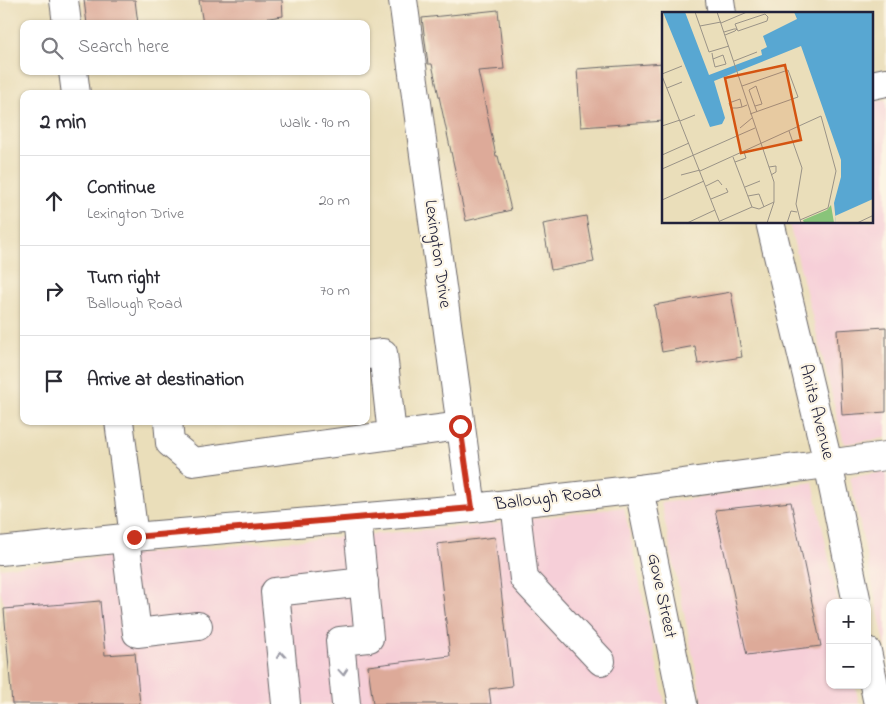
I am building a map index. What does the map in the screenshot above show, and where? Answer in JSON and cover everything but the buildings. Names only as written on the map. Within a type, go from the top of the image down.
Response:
[{"type":"street","points":[[64,0],[66,20]]},
{"type":"street","name":"Lexington Drive","points":[[403,0],[472,508]]},
{"type":"street","points":[[74,75],[75,90]]},
{"type":"street","name":"Anita Avenue","points":[[770,224],[828,463],[856,599]]},
{"type":"street","points":[[370,355],[384,353],[392,435]]},
{"type":"street","points":[[119,425],[137,633],[198,626]]},
{"type":"street","points":[[168,425],[170,443],[193,462],[460,426]]},
{"type":"street","name":"Ballough Road","points":[[0,551],[472,508],[640,489],[886,456]]},
{"type":"street","name":"Gove Street","points":[[640,489],[683,704]]},
{"type":"street","points":[[515,503],[524,579],[601,661]]},
{"type":"street","points":[[346,704],[340,641],[369,638],[357,518]]},
{"type":"street","points":[[286,704],[275,592],[364,582]]},
{"type":"street","points":[[875,664],[878,704]]},
{"type":"shaded area","points":[[886,100],[886,438],[844,444],[789,224],[874,224],[874,102]]},
{"type":"shaded area","points":[[886,472],[886,649],[850,477]]},
{"type":"shaded area","points":[[813,482],[837,599],[826,599],[826,689],[856,689],[859,704],[703,704],[661,503]]},
{"type":"shaded area","points":[[624,507],[665,704],[13,704],[8,616],[0,591],[0,568],[137,554],[493,524]]},
{"type":"route","points":[[134,537],[472,508],[460,426]]}]
